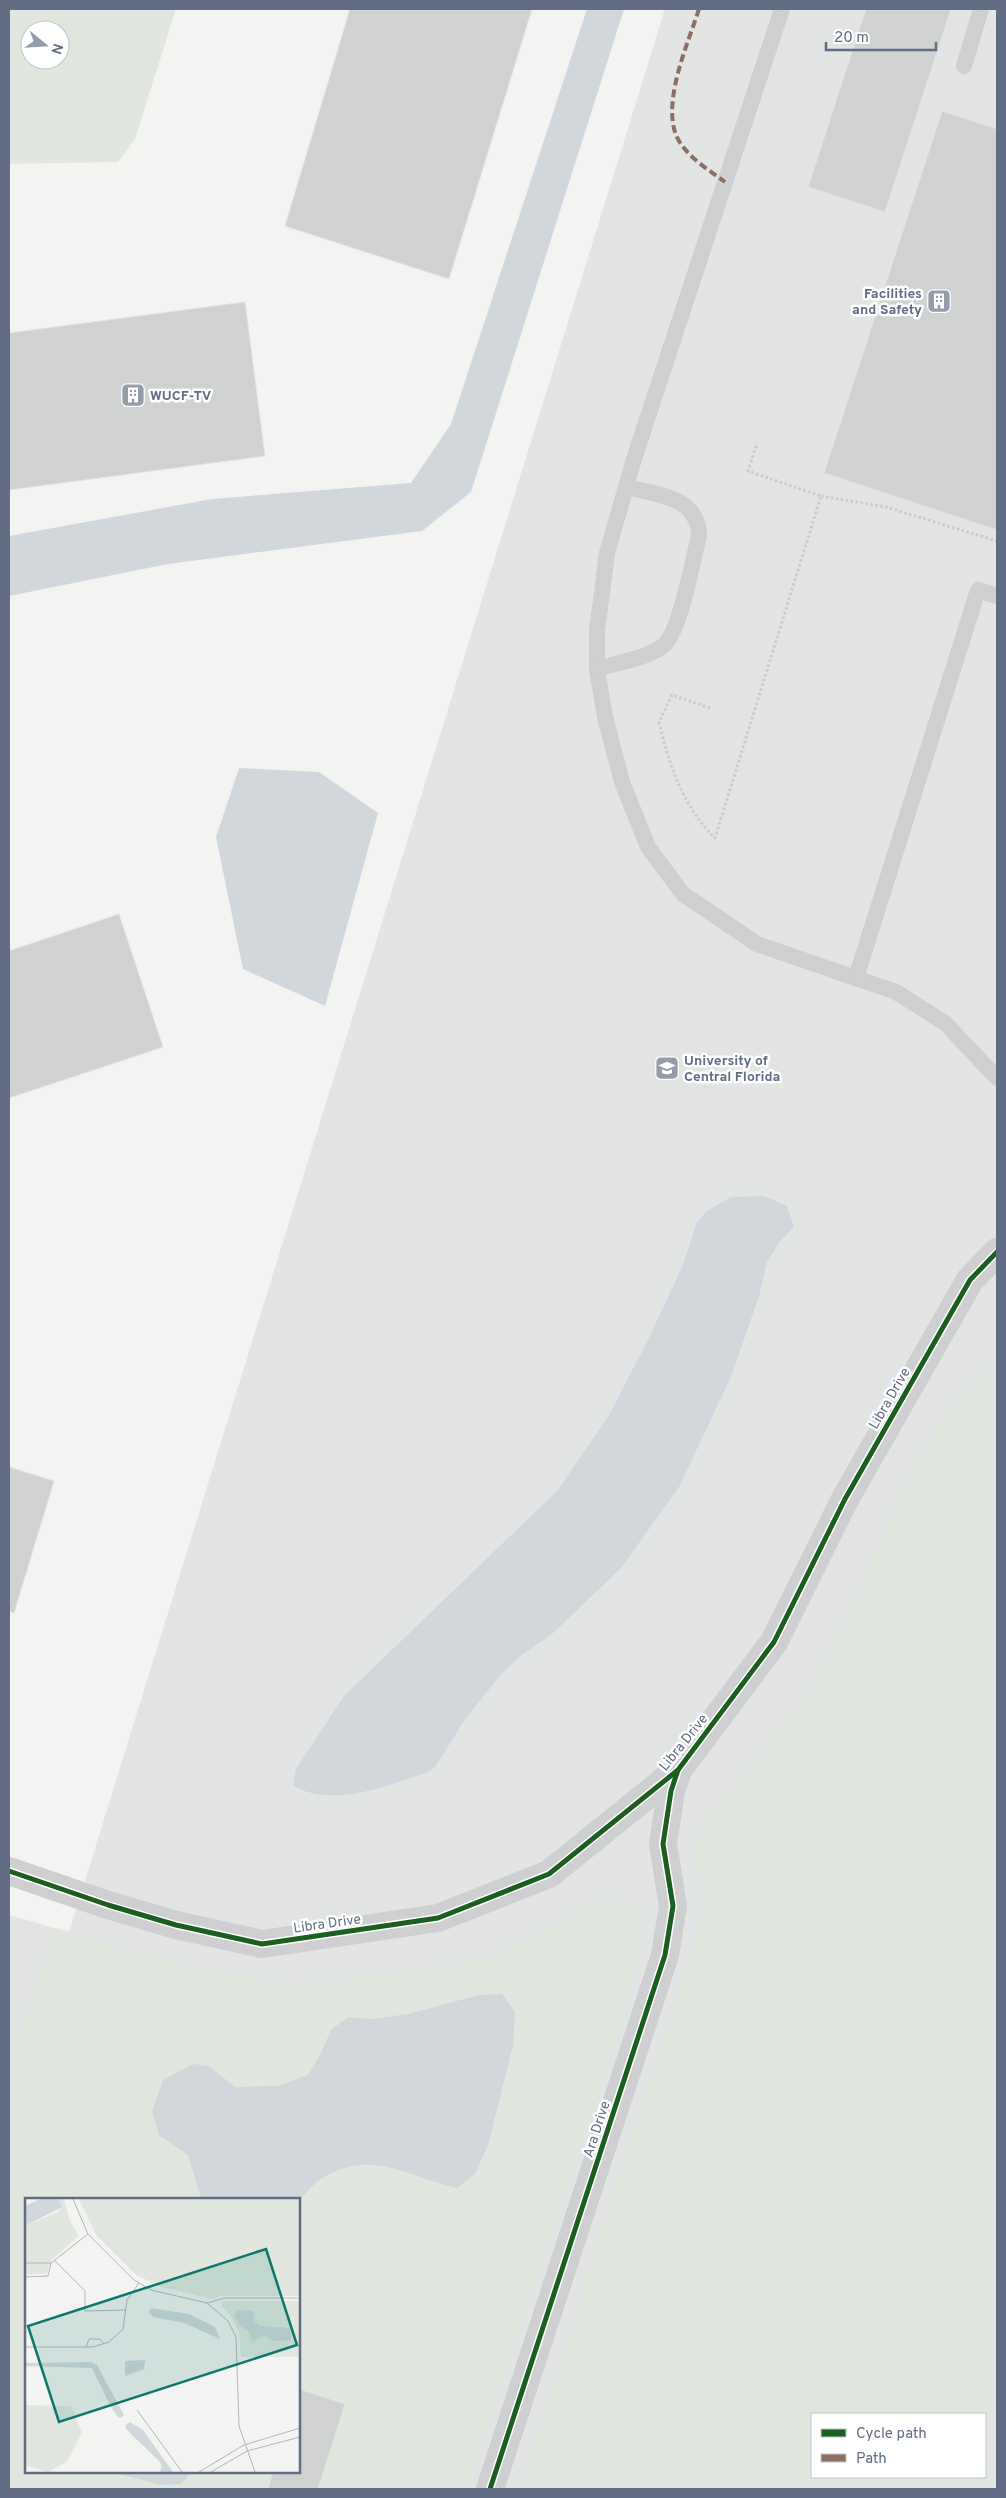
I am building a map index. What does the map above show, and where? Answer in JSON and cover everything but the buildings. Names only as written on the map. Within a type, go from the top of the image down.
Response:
[{"type":"street","name":"Libra Drive","points":[[9,1871],[108,1905],[176,1925],[262,1944],[438,1918],[549,1874],[678,1770],[774,1642],[845,1499],[970,1280],[997,1252]]},
{"type":"street","name":"Ara Drive","points":[[490,2489],[665,1955],[673,1906],[662,1844],[671,1791],[678,1770]]},
{"type":"lane","points":[[782,9],[626,487],[607,553],[597,631],[598,669],[605,718],[622,782],[648,847],[683,894],[757,944],[896,992],[945,1024],[997,1078]]},
{"type":"lane","points":[[964,66],[981,9]]},
{"type":"lane","points":[[598,669],[651,653],[666,644],[676,625],[699,536],[699,523],[692,511],[678,500],[626,487]]},
{"type":"lane","points":[[856,978],[978,590],[997,596]]},
{"type":"path","points":[[757,443],[748,471],[822,496],[886,507],[997,541]]},
{"type":"path","points":[[710,708],[672,695],[659,722],[673,772],[684,797],[700,823],[715,838],[822,496]]},
{"type":"shaded area","points":[[9,9],[176,9],[135,139],[118,162],[9,164]]},
{"type":"shaded area","points":[[587,9],[624,9],[471,492],[422,531],[168,564],[9,596],[9,536],[212,499],[411,483],[451,424]]},
{"type":"shaded area","name":"University of Central Florida","points":[[665,9],[997,9],[997,2489],[9,2489],[9,2126]]},
{"type":"shaded area","points":[[239,768],[319,772],[378,813],[325,1006],[243,969],[216,837]]},
{"type":"shaded area","points":[[764,1196],[787,1206],[794,1227],[780,1241],[767,1262],[759,1296],[731,1377],[679,1487],[621,1568],[552,1634],[523,1654],[502,1673],[466,1718],[435,1767],[426,1773],[377,1789],[343,1795],[309,1792],[293,1786],[296,1769],[344,1696],[557,1491],[608,1417],[648,1340],[683,1265],[697,1222],[707,1211],[731,1197]]},
{"type":"shaded area","points":[[997,1359],[997,2489],[519,2489],[700,1921],[701,1882],[693,1856],[695,1834],[766,1751],[795,1713],[820,1672],[857,1599],[901,1490],[936,1429],[966,1391]]},
{"type":"shaded area","points":[[600,1899],[626,1901],[642,1913],[645,1935],[612,2051],[465,2489],[9,2489],[9,2071],[55,1928],[191,1967],[293,1984],[403,1972],[488,1958]]},
{"type":"shaded area","points":[[9,1915],[55,1928],[9,2071]]},
{"type":"shaded area","points":[[502,1994],[515,2012],[513,2045],[488,2145],[475,2174],[457,2188],[389,2167],[356,2165],[339,2170],[321,2179],[300,2199],[201,2198],[188,2155],[159,2135],[152,2111],[163,2080],[193,2064],[209,2066],[235,2087],[278,2086],[308,2075],[320,2055],[331,2030],[348,2017],[371,2019],[408,2014],[479,1995]]},
{"type":"shaded area","points":[[115,2473],[190,2473],[181,2484],[161,2485]]},
{"type":"marked path","points":[[699,9],[677,75],[672,111],[674,127],[683,147],[700,164],[725,182]]},
{"type":"cycle path","points":[[9,1871],[108,1905],[176,1925],[262,1944],[438,1918],[549,1874],[678,1770],[774,1642],[845,1499],[970,1280],[997,1252]]},
{"type":"cycle path","points":[[490,2489],[665,1955],[673,1906],[663,1844],[671,1791],[678,1770]]},
{"type":"place","name":"Facilities and Safety","points":[[939,301]]},
{"type":"place","name":"WUCF-TV","points":[[133,395]]},
{"type":"place","name":"University of Central Florida","points":[[667,1068]]}]
